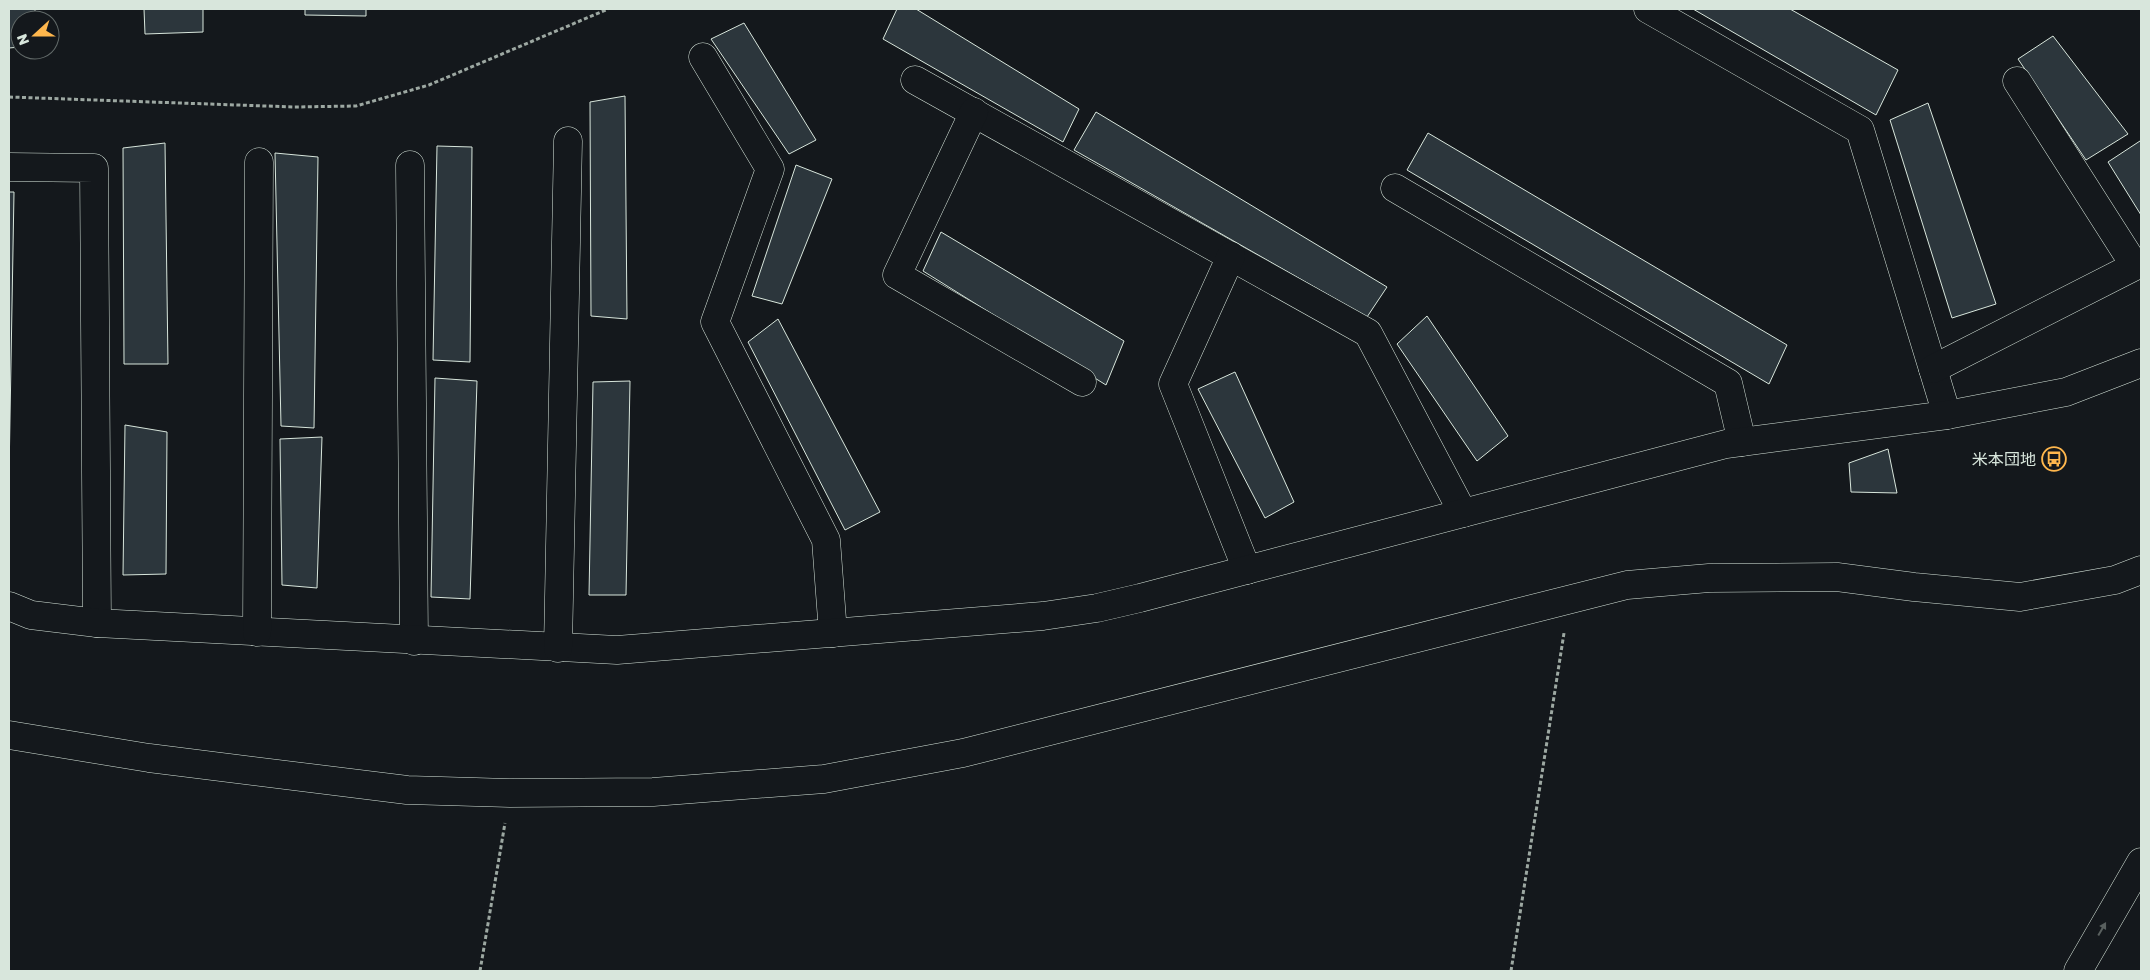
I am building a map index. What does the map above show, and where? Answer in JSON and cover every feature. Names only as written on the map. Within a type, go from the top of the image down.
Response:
[{"type":"main road","points":[[1648,9],[1860,130],[1947,415]]},
{"type":"main road","points":[[703,57],[770,170],[714,322],[826,540],[833,633]]},
{"type":"main road","points":[[915,80],[1368,333],[1463,513]]},
{"type":"main road","points":[[1933,369],[2135,266],[2017,81]]},
{"type":"main road","points":[[974,112],[896,274],[1082,382]]},
{"type":"main road","points":[[558,648],[568,141]]},
{"type":"main road","points":[[257,632],[258,162]]},
{"type":"main road","points":[[410,165],[414,640]]},
{"type":"main road","points":[[9,167],[94,168],[97,623]]},
{"type":"main road","points":[[1395,188],[1728,383],[1742,442]]},
{"type":"main road","points":[[1231,256],[1173,384],[1247,570]]},
{"type":"main road","points":[[9,606],[30,616],[97,623],[617,650],[1043,616],[1097,608],[1726,444],[1947,415],[2066,392],[2141,363]]},
{"type":"main road","points":[[9,735],[149,758],[407,790],[510,793],[652,792],[824,779],[963,753],[1570,601],[1627,585],[1709,578],[1838,578],[2020,597],[2115,580],[2141,570]]},
{"type":"main road","points":[[2078,971],[2141,862]]},
{"type":"path","points":[[9,97],[294,107],[356,106],[429,85],[608,9]]},
{"type":"path","points":[[1511,971],[1570,601]]},
{"type":"path","points":[[480,971],[510,793]]},
{"type":"building","points":[[9,9],[35,9],[10,10],[9,48]]},
{"type":"building","points":[[144,9],[203,9],[203,32],[145,34]]},
{"type":"building","points":[[305,9],[366,9],[366,16],[305,15]]},
{"type":"building","points":[[897,9],[916,9],[1079,109],[1063,142],[883,39]]},
{"type":"building","points":[[1693,9],[1790,9],[1898,70],[1876,115]]},
{"type":"building","points":[[744,23],[816,140],[789,154],[711,39]]},
{"type":"building","points":[[2053,36],[2128,134],[2086,160],[2018,59]]},
{"type":"building","points":[[625,96],[627,319],[591,316],[590,102]]},
{"type":"building","points":[[1928,103],[1996,304],[1952,318],[1890,120]]},
{"type":"building","points":[[1096,112],[1387,287],[1367,317],[1074,150]]},
{"type":"building","points":[[1428,133],[1787,345],[1769,384],[1407,170]]},
{"type":"building","points":[[2141,142],[2141,215],[2108,162]]},
{"type":"building","points":[[165,143],[168,364],[124,364],[123,148]]},
{"type":"building","points":[[437,146],[472,147],[470,362],[433,360]]},
{"type":"building","points":[[275,153],[318,157],[314,428],[281,426]]},
{"type":"building","points":[[796,165],[832,179],[782,304],[752,296]]},
{"type":"building","points":[[9,192],[14,192],[9,475]]},
{"type":"building","points":[[941,232],[1124,341],[1106,385],[923,271]]},
{"type":"building","points":[[1427,316],[1508,436],[1477,461],[1397,344]]},
{"type":"building","points":[[778,319],[880,512],[845,530],[748,342]]},
{"type":"building","points":[[1235,372],[1294,502],[1265,518],[1198,389]]},
{"type":"building","points":[[435,378],[477,381],[470,599],[431,597]]},
{"type":"building","points":[[630,381],[626,595],[589,595],[593,382]]},
{"type":"building","points":[[125,425],[167,432],[166,574],[123,575]]},
{"type":"building","points":[[322,437],[317,588],[282,585],[280,439]]},
{"type":"building","points":[[1888,449],[1897,493],[1851,492],[1849,463]]},
{"type":"place","name":"米本団地","points":[[2054,459]]}]
